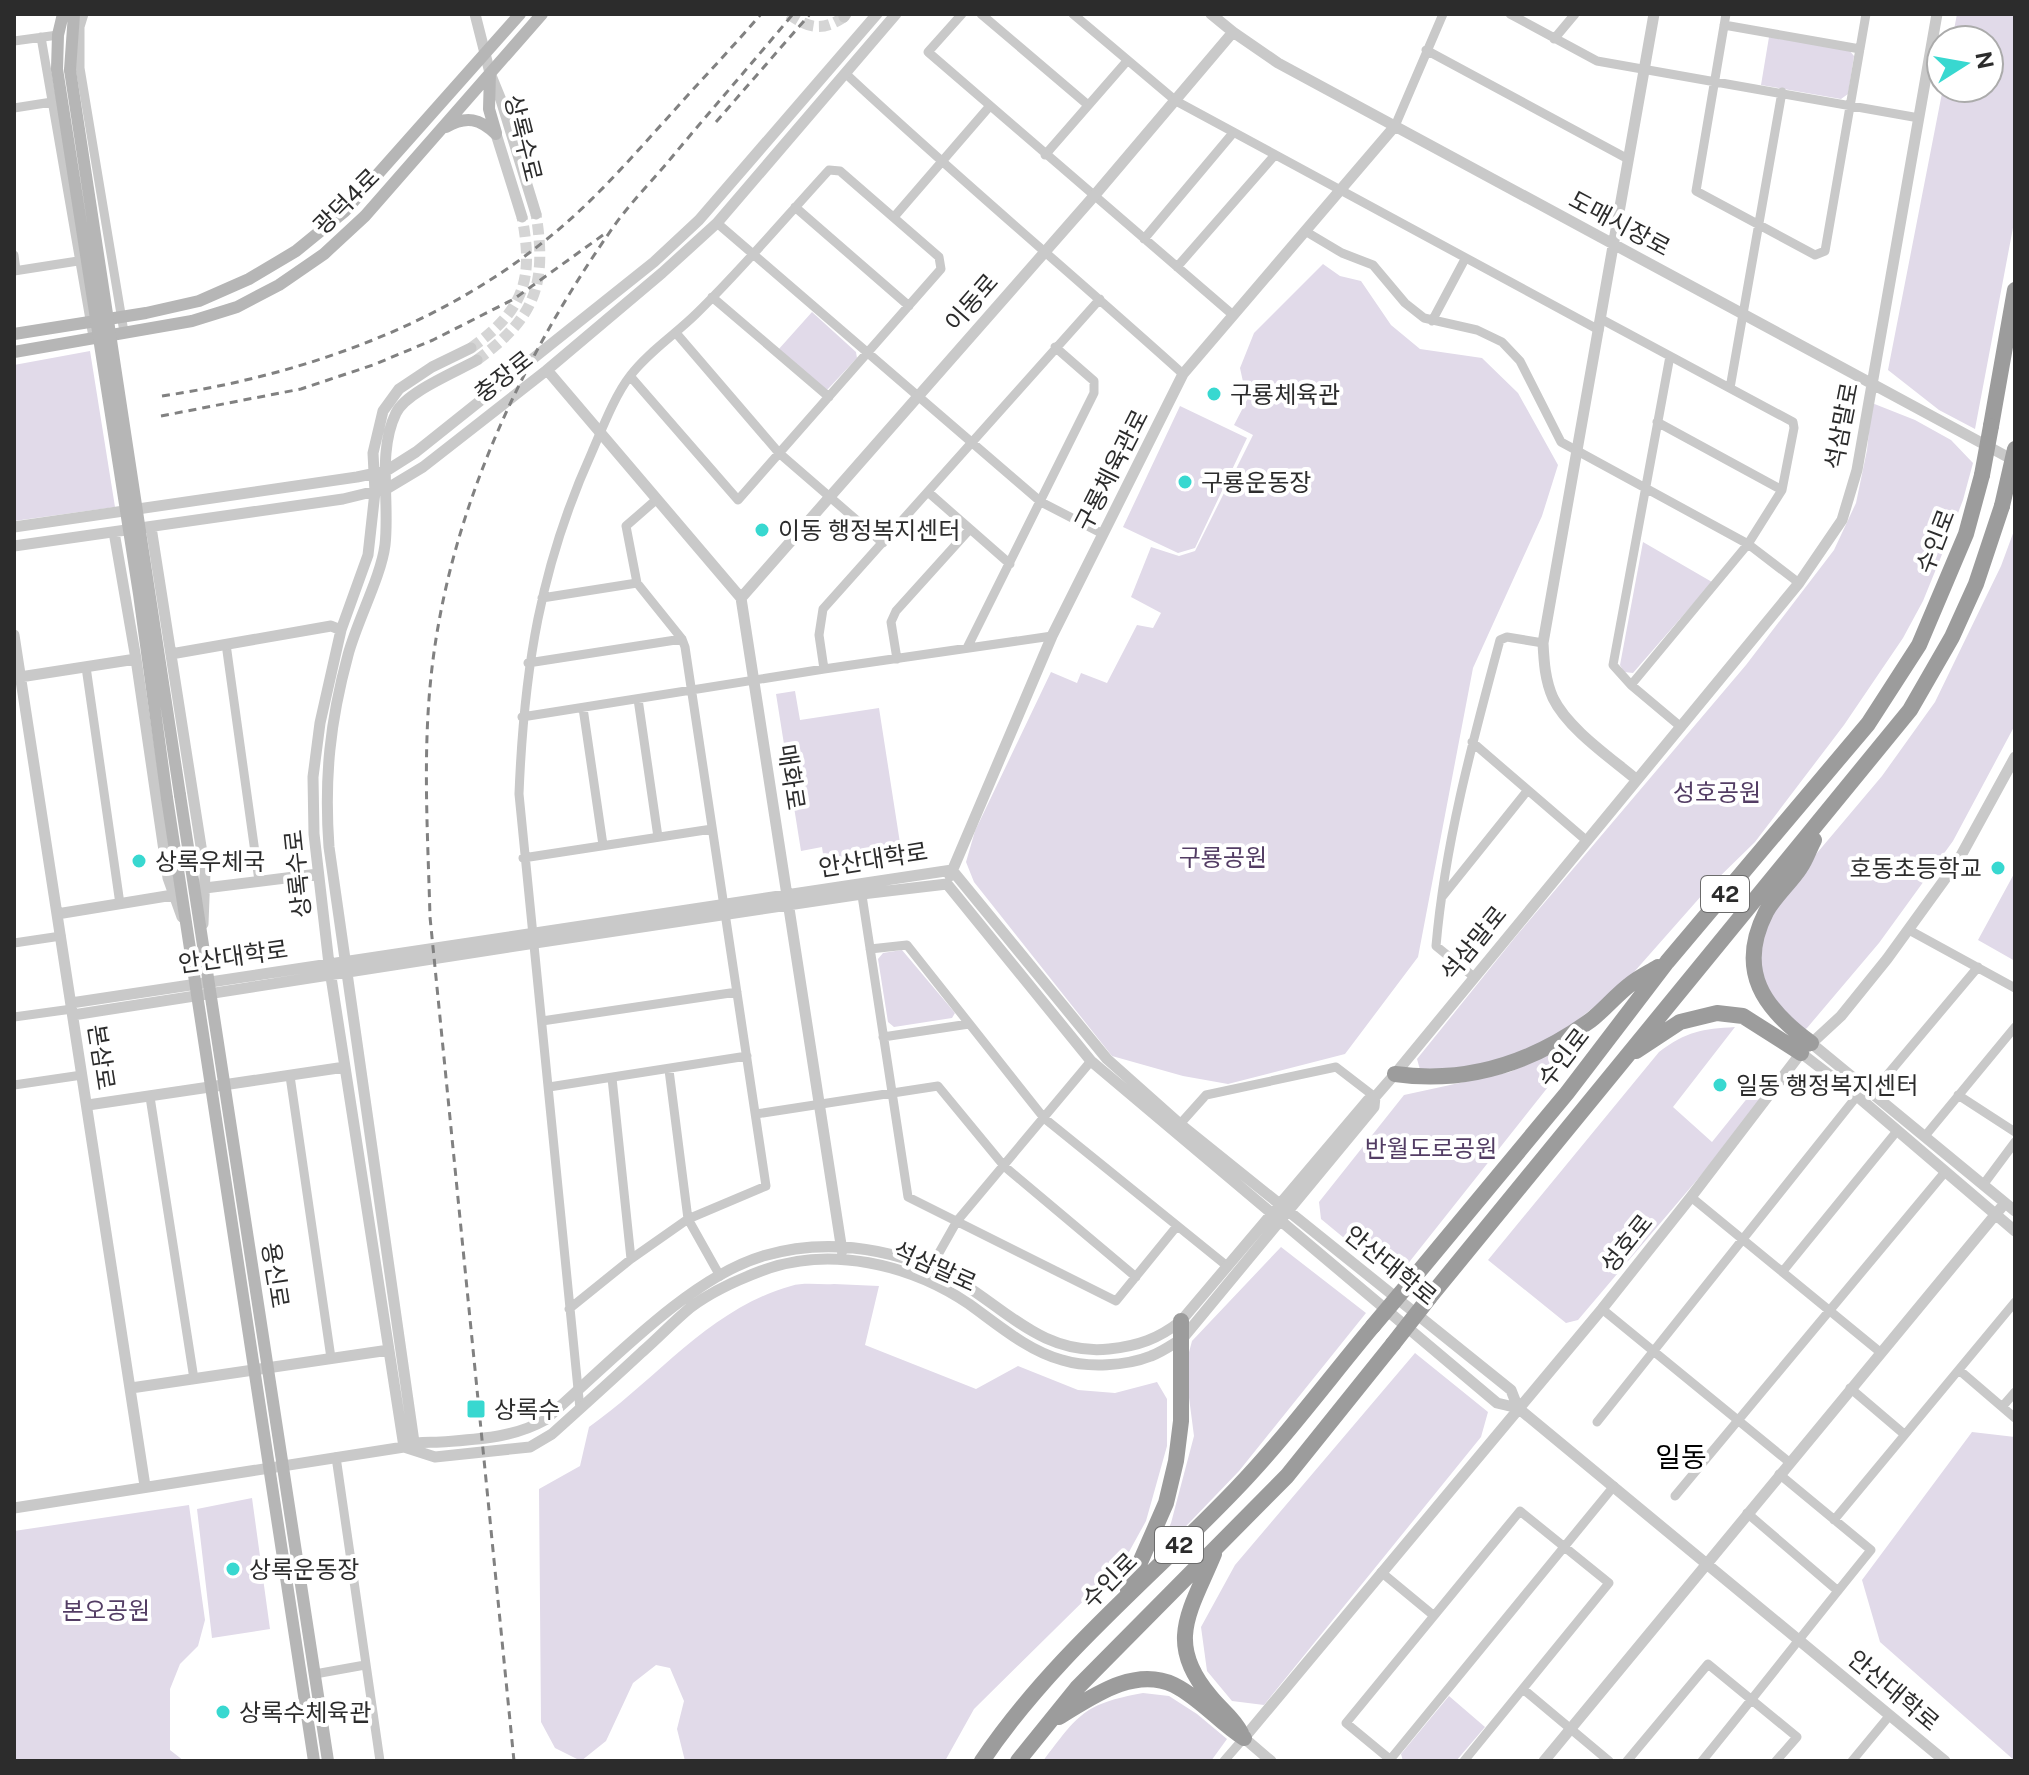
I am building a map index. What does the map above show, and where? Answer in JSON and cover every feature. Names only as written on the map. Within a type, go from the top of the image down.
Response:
[{"type":"highway","name":"수인로","points":[[982,1761],[1008,1724],[1074,1649],[1237,1488],[1567,1093],[1667,962],[1868,724],[1919,645],[1966,534],[1982,475],[2015,290]]},
{"type":"highway","name":"수인로","points":[[1018,1761],[1077,1688],[1287,1476],[1910,710],[1952,637],[1976,584],[2002,506],[2015,449]]},
{"type":"highway","points":[[1806,1048],[1764,998],[1756,977],[1754,947],[1766,912],[1801,867],[1837,801]]},
{"type":"highway","points":[[1395,1074],[1456,1077],[1525,1060],[1592,1019],[1632,983],[1667,962]]},
{"type":"highway","points":[[1625,1058],[1680,1022],[1717,1013],[1743,1016],[1806,1048]]},
{"type":"highway","points":[[1124,1598],[1166,1503],[1176,1461],[1181,1421],[1182,1330]]},
{"type":"highway","points":[[1218,1544],[1186,1624],[1183,1646],[1193,1674],[1211,1698],[1234,1719],[1244,1738]]},
{"type":"highway","points":[[1047,1724],[1109,1687],[1139,1679],[1173,1684],[1244,1738]]},
{"type":"main road","points":[[63,14],[58,35],[63,69]]},
{"type":"main road","points":[[63,69],[74,14]]},
{"type":"main road","name":"광덕4로","points":[[14,334],[199,301],[249,279],[296,251],[345,211],[520,14]]},
{"type":"main road","name":"광덕4로","points":[[14,352],[192,321],[237,307],[279,285],[324,254],[365,216],[542,14]]},
{"type":"main road","name":"용신로","points":[[63,69],[139,594],[268,1367],[275,1466],[314,1761]]},
{"type":"main road","name":"상록수로","points":[[490,73],[489,109],[496,134]]},
{"type":"main road","points":[[438,132],[455,122],[473,119],[483,122],[496,134]]},
{"type":"main road","name":"용신로","points":[[219,1087],[253,1369],[315,1674],[328,1761]]},
{"type":"street","points":[[84,14],[80,27],[80,68],[124,332]]},
{"type":"street","points":[[475,14],[490,73]]},
{"type":"street","name":"충장로","points":[[14,527],[380,472],[416,452],[654,262],[699,220],[877,14]]},
{"type":"street","name":"충장로","points":[[14,546],[343,499],[388,488],[423,467],[547,370],[717,223],[896,14]]},
{"type":"street","points":[[962,14],[928,52],[1233,315]]},
{"type":"street","points":[[981,14],[1088,105]]},
{"type":"street","points":[[1073,14],[1176,101],[1465,259],[1670,356],[1793,422],[1782,490],[1748,544],[1631,685]]},
{"type":"street","name":"도매시장로","points":[[1211,14],[1278,63],[2015,461]]},
{"type":"street","points":[[1395,126],[1443,14]]},
{"type":"street","points":[[1510,14],[1597,61],[1919,118]]},
{"type":"street","points":[[1554,39],[1575,14]]},
{"type":"street","points":[[1637,780],[1570,722],[1554,699],[1544,669],[1543,643],[1654,14]]},
{"type":"street","points":[[1860,49],[1725,19],[1696,191],[1815,255],[1825,251],[1850,105],[1860,49],[1866,14]]},
{"type":"street","name":"석삼말로","points":[[409,1444],[435,1457],[530,1447],[552,1434],[692,1306],[764,1270],[806,1261],[873,1263],[932,1284],[964,1301],[1033,1348],[1061,1360],[1089,1365],[1151,1357],[1182,1330],[1368,1100],[1375,1097],[1395,1074],[1799,583],[1842,520],[1857,470],[1937,14]]},
{"type":"street","name":"이동로","points":[[741,598],[1094,196],[1233,32]]},
{"type":"street","points":[[14,41],[58,35]]},
{"type":"street","points":[[41,37],[93,337]]},
{"type":"street","points":[[1426,50],[1628,159]]},
{"type":"street","points":[[1045,155],[1127,61]]},
{"type":"street","name":"상록수로","points":[[490,73],[536,214]]},
{"type":"street","points":[[845,73],[941,162],[1183,374]]},
{"type":"street","points":[[1730,388],[1782,92]]},
{"type":"street","points":[[14,108],[52,102]]},
{"type":"street","points":[[894,217],[989,107]]},
{"type":"street","name":"구룡체육관로","points":[[947,884],[1052,636],[1183,374],[1395,126]]},
{"type":"street","points":[[1144,239],[1233,133]]},
{"type":"street","name":"상록수로","points":[[496,134],[522,217]]},
{"type":"street","points":[[1177,267],[1274,156]]},
{"type":"street","points":[[580,1409],[519,794],[528,663],[542,598],[571,498],[630,376],[754,255],[829,170],[840,171],[939,257],[941,269],[738,500],[630,376]]},
{"type":"street","points":[[795,207],[909,306]]},
{"type":"street","points":[[717,223],[1041,502],[1103,534]]},
{"type":"street","points":[[1305,231],[1342,253],[1373,265],[1405,303],[1424,318],[1477,330],[1502,342],[1520,361],[1561,442],[1748,544],[1799,583]]},
{"type":"street","points":[[14,255],[15,271],[78,261]]},
{"type":"street","points":[[1432,321],[1465,259]]},
{"type":"street","points":[[712,297],[829,397]]},
{"type":"street","points":[[824,669],[819,635],[823,609],[1100,299]]},
{"type":"street","points":[[676,333],[779,453],[883,543]]},
{"type":"street","points":[[967,648],[1094,393],[1094,381],[1055,347]]},
{"type":"street","name":"상록수로","points":[[409,1444],[329,847],[325,793],[330,737],[348,654],[384,548],[388,488],[373,453],[377,429],[383,411],[399,389],[432,367],[471,348]]},
{"type":"street","points":[[1670,356],[1613,665],[1631,685],[1681,727]]},
{"type":"street","name":"상록수로","points":[[409,1444],[389,1350],[330,970],[318,874],[313,777],[320,723],[341,630],[368,555],[375,492],[387,437],[398,409],[417,393],[477,360]]},
{"type":"street","points":[[547,370],[741,598]]},
{"type":"street","points":[[1657,422],[1782,490]]},
{"type":"street","points":[[928,492],[1010,564]]},
{"type":"street","points":[[569,1309],[631,1259],[688,1219],[766,1186],[682,639],[637,583],[626,526],[657,499]]},
{"type":"street","points":[[151,527],[205,872],[205,888],[195,933]]},
{"type":"street","points":[[897,659],[891,622],[896,611],[970,529]]},
{"type":"street","points":[[114,532],[168,878],[173,895],[195,933]]},
{"type":"street","points":[[542,598],[637,583]]},
{"type":"street","name":"매화로","points":[[741,598],[843,1260]]},
{"type":"street","points":[[171,654],[331,626],[341,630]]},
{"type":"street","name":"본삼로","points":[[14,635],[145,1486]]},
{"type":"street","points":[[522,717],[1052,636]]},
{"type":"street","points":[[1474,977],[1436,946],[1440,899],[1472,742],[1500,640],[1507,637],[1543,643]]},
{"type":"street","points":[[528,663],[682,639]]},
{"type":"street","points":[[226,644],[259,881]]},
{"type":"street","points":[[20,677],[136,659]]},
{"type":"street","points":[[86,667],[120,904]]},
{"type":"street","points":[[638,699],[658,837]]},
{"type":"street","points":[[583,708],[603,845]]},
{"type":"street","points":[[1472,742],[1587,841]]},
{"type":"street","name":"성호로","points":[[1244,1738],[1602,1309],[1806,1048],[1841,1016],[1909,930],[1958,861],[2011,773],[2015,757]]},
{"type":"street","points":[[1440,899],[1527,791]]},
{"type":"street","points":[[523,858],[712,829]]},
{"type":"street","name":"안산대학로","points":[[72,1009],[726,910],[952,870],[1107,1059],[1180,1124],[1511,1390],[1518,1408]]},
{"type":"street","points":[[205,888],[318,874]]},
{"type":"street","name":"안산대학로","points":[[861,888],[947,884],[1091,1061],[1497,1403],[1518,1408],[1945,1761]]},
{"type":"street","points":[[861,888],[908,1197],[1116,1301],[1177,1226]]},
{"type":"street","points":[[57,914],[173,895]]},
{"type":"street","points":[[1909,930],[2015,988]]},
{"type":"street","points":[[14,943],[61,936]]},
{"type":"street","points":[[870,949],[907,945],[1044,1118],[1227,1266]]},
{"type":"street","points":[[1873,1092],[1978,967]]},
{"type":"street","points":[[542,1021],[737,992]]},
{"type":"street","points":[[14,1017],[72,1009]]},
{"type":"street","points":[[883,1037],[969,1024]]},
{"type":"street","points":[[1925,1136],[2015,1027]]},
{"type":"street","points":[[1544,1761],[1995,1214],[2010,1207],[1873,1092],[1806,1048]]},
{"type":"street","points":[[1806,1048],[1857,1096],[2015,1231]]},
{"type":"street","points":[[549,1087],[747,1056]]},
{"type":"street","points":[[931,1267],[957,1221],[1091,1061]]},
{"type":"street","points":[[88,1105],[345,1067]]},
{"type":"street","points":[[1180,1124],[1206,1095],[1336,1067],[1375,1097]]},
{"type":"street","points":[[669,1070],[688,1219],[720,1276]]},
{"type":"street","points":[[14,1085],[82,1075]]},
{"type":"street","points":[[290,1076],[331,1358]]},
{"type":"street","points":[[612,1078],[631,1259]]},
{"type":"street","points":[[756,1114],[938,1086],[1004,1166],[1136,1277]]},
{"type":"street","points":[[1958,1095],[2015,1132]]},
{"type":"street","points":[[1597,1422],[1857,1096]]},
{"type":"street","points":[[150,1097],[194,1379]]},
{"type":"street","points":[[1783,1271],[1897,1131]]},
{"type":"street","points":[[1983,1185],[2015,1142]]},
{"type":"street","points":[[1675,1496],[1945,1172]]},
{"type":"street","points":[[1691,1197],[1880,1352]]},
{"type":"street","name":"석삼말로","points":[[409,1444],[524,1431],[545,1420],[680,1301],[720,1276],[762,1256],[841,1245],[886,1251],[954,1279],[1027,1329],[1056,1343],[1088,1351],[1142,1345],[1182,1330],[1227,1266],[1274,1217]]},
{"type":"street","points":[[1602,1309],[1789,1462]]},
{"type":"street","points":[[1834,1520],[1904,1434],[2013,1310]]},
{"type":"street","points":[[131,1388],[389,1350]]},
{"type":"street","points":[[1959,1370],[2015,1418]]},
{"type":"street","points":[[1850,1388],[1904,1434]]},
{"type":"street","points":[[2002,1407],[2015,1392]]},
{"type":"street","points":[[14,1508],[409,1444]]},
{"type":"street","points":[[336,1457],[380,1761]]},
{"type":"street","points":[[1702,1761],[1871,1550],[1779,1474]]},
{"type":"street","points":[[1464,1761],[1609,1583],[1565,1547],[1520,1511],[1346,1723],[1390,1761],[1565,1547],[1614,1486]]},
{"type":"street","points":[[1747,1513],[1838,1591]]},
{"type":"street","points":[[1381,1572],[1433,1615]]},
{"type":"street","points":[[1627,1761],[1708,1664],[1797,1737],[1776,1761]]},
{"type":"street","points":[[315,1674],[365,1665]]},
{"type":"street","points":[[1523,1689],[1609,1761]]},
{"type":"street","points":[[1852,1761],[1890,1715]]},
{"type":"street","points":[[1224,1761],[1244,1738],[1271,1761]]},
{"type":"green space","points":[[1957,14],[2015,14],[2015,217],[1975,429],[1939,410],[1888,370],[1940,104],[2005,104],[2005,24],[1955,24]]},
{"type":"green space","points":[[1769,37],[1849,50],[1854,56],[1848,94],[1841,99],[1761,85]]},
{"type":"green space","name":"구룡공원","points":[[1323,264],[1340,276],[1361,281],[1391,325],[1420,349],[1482,358],[1518,393],[1558,465],[1542,516],[1473,668],[1418,957],[1345,1054],[1228,1084],[1183,1076],[1112,1056],[974,882],[966,862],[975,831],[1051,672],[1077,683],[1081,673],[1107,683],[1137,625],[1153,628],[1161,613],[1131,597],[1151,547],[1179,556],[1195,551],[1253,435],[1234,425],[1247,400],[1240,368],[1254,333]]},
{"type":"green space","points":[[812,312],[856,352],[857,358],[827,390],[778,350]]},
{"type":"green space","points":[[90,351],[115,507],[14,521],[14,365]]},
{"type":"green space","name":"성호공원","points":[[1872,403],[1915,420],[1951,440],[1973,463],[1945,547],[1923,601],[1903,638],[1844,725],[1755,842],[1710,886],[1627,980],[1552,1041],[1491,1067],[1421,1073],[1417,1059],[1517,935],[1746,665],[1834,550],[1856,503],[1867,450]]},
{"type":"green space","name":"구룡운동장","points":[[1180,406],[1247,438],[1195,548],[1178,553],[1123,527]]},
{"type":"green space","points":[[2015,528],[2015,725],[1953,841],[1879,943],[1807,1028],[1799,1033],[1767,996],[1757,957],[1774,904],[1882,776],[1935,702],[2001,566]]},
{"type":"green space","points":[[1643,542],[1712,582],[1633,673],[1624,672],[1620,665]]},
{"type":"green space","points":[[795,691],[800,720],[879,708],[900,843],[873,847],[848,864],[825,868],[822,847],[801,851],[776,694]]},
{"type":"green space","points":[[2015,872],[2015,961],[1978,940]]},
{"type":"green space","points":[[902,950],[955,1013],[952,1018],[894,1027],[888,1022],[878,959],[883,953]]},
{"type":"green space","points":[[1735,1027],[1673,1107],[1712,1142],[1749,1096],[1755,1095],[1764,1101],[1578,1320],[1566,1323],[1488,1260],[1659,1052],[1695,1032]]},
{"type":"green space","name":"반월도로공원","points":[[1590,1034],[1395,1280],[1321,1219],[1319,1202],[1404,1095],[1510,1072]]},
{"type":"green space","points":[[1281,1247],[1366,1313],[1239,1471],[1167,1546],[1159,1549],[1171,1523],[1194,1436],[1185,1367],[1192,1341]]},
{"type":"green space","points":[[791,1286],[879,1286],[865,1345],[976,1389],[1018,1366],[1078,1390],[1115,1393],[1157,1382],[1167,1399],[1167,1446],[1146,1521],[1124,1561],[974,1709],[945,1761],[685,1761],[677,1729],[684,1701],[670,1668],[656,1665],[633,1683],[606,1741],[581,1761],[555,1748],[541,1722],[539,1489],[580,1466],[589,1427],[709,1328],[762,1296]]},
{"type":"green space","points":[[1415,1353],[1488,1412],[1481,1437],[1264,1705],[1232,1701],[1207,1671],[1201,1627],[1235,1565]]},
{"type":"green space","points":[[1972,1432],[2015,1437],[2015,1761],[1880,1642],[1862,1580]]},
{"type":"green space","name":"상록운동장","points":[[252,1498],[270,1629],[212,1638],[197,1509]]},
{"type":"green space","name":"본오공원","points":[[189,1505],[205,1620],[198,1646],[180,1664],[170,1689],[170,1750],[184,1761],[14,1761],[14,1531]]},
{"type":"green space","points":[[1143,1693],[1169,1696],[1227,1739],[1211,1761],[1043,1761],[1065,1732],[1094,1707]]},
{"type":"green space","points":[[1449,1696],[1485,1727],[1456,1761],[1403,1761],[1401,1754]]},
{"type":"tunnel","points":[[789,14],[803,23],[816,26],[829,25],[844,17]]},
{"type":"tunnel","points":[[477,360],[513,329],[533,297],[540,260],[536,214]]},
{"type":"tunnel","points":[[471,348],[503,320],[521,292],[527,259],[522,217]]},
{"type":"railway","points":[[162,396],[263,376],[362,344],[410,324],[500,273],[542,243],[594,197],[761,14]]},
{"type":"railway","points":[[514,1761],[430,917],[427,745],[438,625],[470,504],[492,445],[547,332],[621,217],[793,14]]},
{"type":"railway","points":[[716,122],[810,14]]},
{"type":"railway","points":[[161,416],[301,389],[373,365],[433,340],[514,299],[603,235]]},
{"type":"place","name":"구룡체육관","points":[[1214,394]]},
{"type":"place","name":"구룡운동장","points":[[1185,482]]},
{"type":"place","name":"이동 행정복지센터","points":[[762,530]]},
{"type":"place","name":"상록우체국","points":[[139,861]]},
{"type":"place","name":"호동초등학교","points":[[1998,868]]},
{"type":"place","name":"일동 행정복지센터","points":[[1720,1085]]},
{"type":"place","name":"상록수","points":[[476,1409]]},
{"type":"place","name":"상록운동장","points":[[233,1569]]},
{"type":"place","name":"상록수체육관","points":[[223,1712]]},
{"type":"district","name":"일동","points":[[1681,1456]]}]
